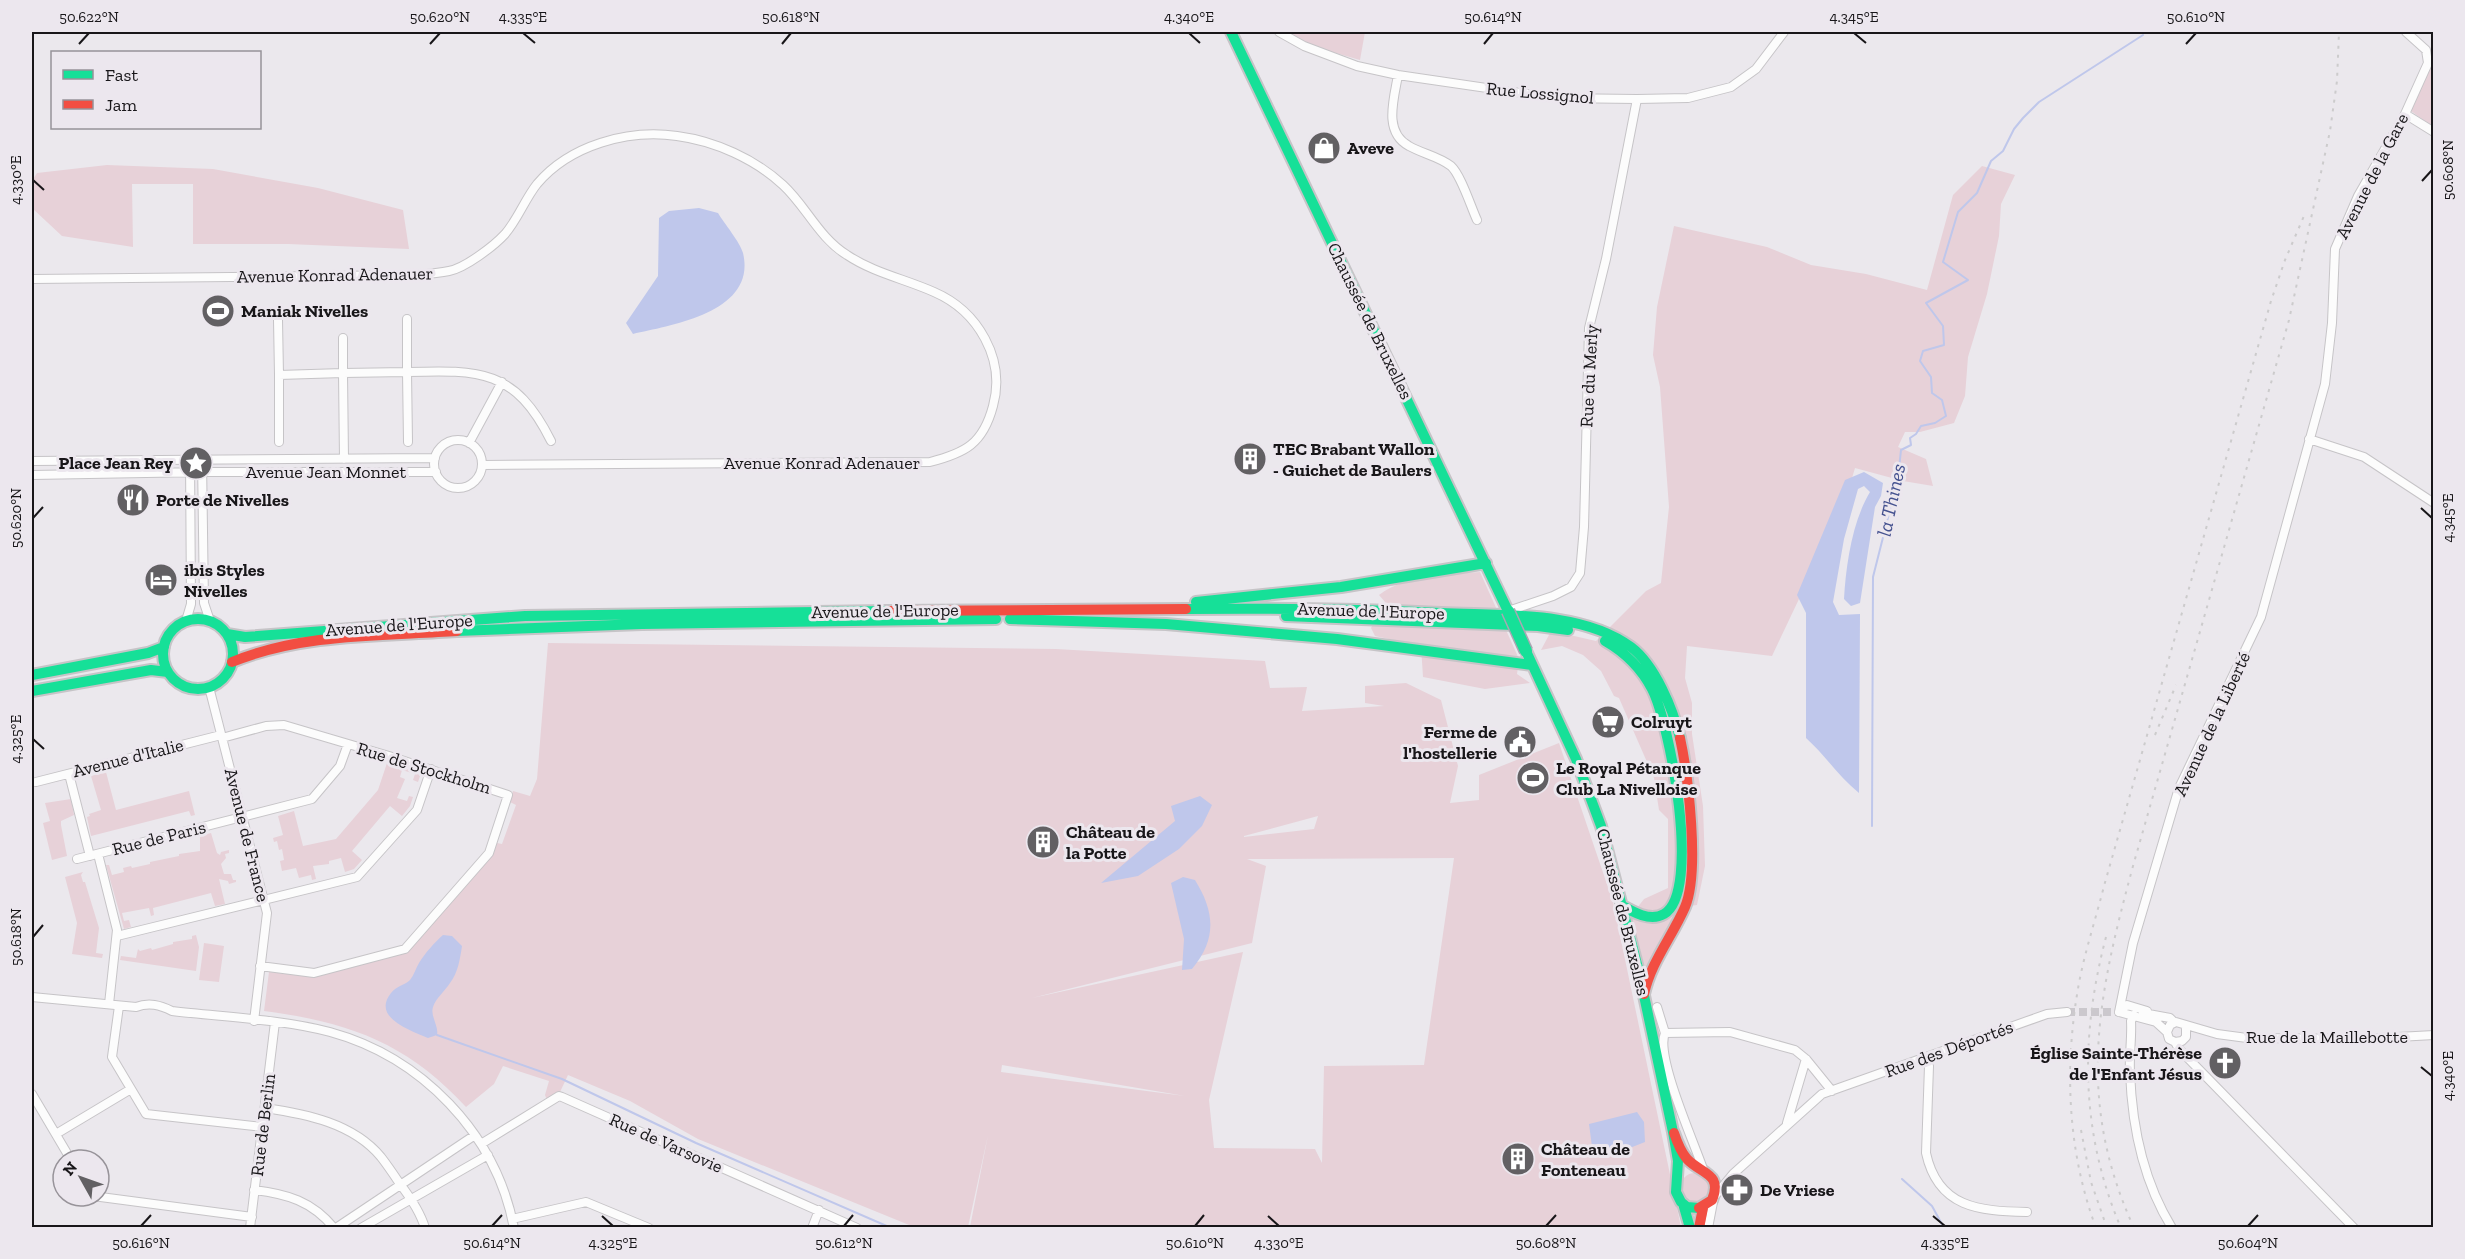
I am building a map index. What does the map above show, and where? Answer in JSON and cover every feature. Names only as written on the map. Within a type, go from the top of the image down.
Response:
[{"type":"main road","name":"Chaussée de Bruxelles","points":[[1231,32],[1567,733],[1594,800],[1644,994],[1674,1133]]},
{"type":"main road","points":[[1094,610],[1275,596],[1436,573],[1486,563]]},
{"type":"main road","name":"Avenue de l'Europe","points":[[227,634],[245,637],[525,616],[891,611],[1329,608],[1541,622]]},
{"type":"main road","name":"Avenue de l'Europe","points":[[232,662],[247,654],[311,642],[512,628],[684,622],[1278,615],[1541,622]]},
{"type":"main road","points":[[200,619],[210,621],[220,626],[227,634],[231,643],[232,662],[228,673],[219,682],[209,687],[193,689],[179,683],[168,672],[164,660],[164,648],[173,631],[186,621],[200,619]]},
{"type":"main road","points":[[1010,619],[1166,624],[1326,638],[1533,665]]},
{"type":"main road","points":[[1541,622],[1589,634],[1614,646],[1628,657],[1641,671],[1656,698],[1666,729],[1675,768],[1680,818],[1677,898],[1669,911],[1657,917],[1644,917],[1621,905]]},
{"type":"main road","points":[[1541,622],[1592,627],[1630,647],[1645,662],[1663,690],[1676,721],[1690,809],[1691,869],[1686,905],[1648,975],[1644,994]]},
{"type":"main road","points":[[32,675],[164,648]]},
{"type":"main road","points":[[32,691],[151,670],[168,672]]},
{"type":"main road","points":[[1674,1133],[1687,1158],[1715,1185],[1714,1197],[1703,1208],[1699,1227]]},
{"type":"main road","points":[[1674,1133],[1678,1178],[1675,1190],[1684,1207],[1690,1227]]},
{"type":"main road","points":[[1678,1178],[1685,1171],[1704,1172]]},
{"type":"main road","points":[[1684,1207],[1703,1208]]},
{"type":"street","name":"Rue Lossignol","points":[[1279,32],[1304,46],[1347,62],[1398,75],[1555,98],[1637,99],[1688,98],[1731,87],[1756,69],[1784,32]]},
{"type":"street","name":"Avenue de la Gare","points":[[2310,439],[2325,384],[2335,249],[2358,196],[2405,114],[2431,56],[2406,32]]},
{"type":"street","points":[[1398,75],[1392,106],[1393,129],[1407,146],[1438,158],[1453,168],[1478,220]]},
{"type":"street","name":"Rue du Merly","points":[[1508,611],[1562,592],[1571,587],[1580,573],[1584,527],[1589,328],[1606,259],[1637,99]]},
{"type":"street","points":[[2405,114],[2433,132]]},
{"type":"street","name":"Avenue Konrad Adenauer","points":[[32,279],[417,275],[452,271],[480,255],[505,234],[537,184],[558,165],[580,150],[612,139],[676,135],[714,144],[751,161],[783,185],[823,235],[844,254],[868,268],[936,292],[967,314],[987,340],[993,354],[996,392],[994,405],[982,433],[972,446],[930,462],[482,465]]},
{"type":"street","points":[[407,319],[408,442]]},
{"type":"street","points":[[278,320],[279,442]]},
{"type":"street","points":[[343,338],[344,459]]},
{"type":"street","points":[[279,375],[476,372],[502,382],[519,394],[538,416],[550,441]]},
{"type":"street","points":[[469,443],[502,382]]},
{"type":"street","points":[[2310,439],[2364,457],[2433,503]]},
{"type":"street","name":"Avenue de la Liberté","points":[[2119,1012],[2133,943],[2179,788],[2261,617],[2310,439]]},
{"type":"street","points":[[458,440],[469,443],[478,450],[482,465],[476,480],[462,488],[446,484],[436,472],[435,458],[444,445],[458,440]]},
{"type":"street","name":"Avenue Jean Monnet","points":[[202,459],[435,458]]},
{"type":"street","points":[[186,621],[191,604],[190,459]]},
{"type":"street","points":[[32,461],[202,459],[204,603],[210,621]]},
{"type":"street","points":[[32,475],[203,472]]},
{"type":"street","name":"Avenue Jean Monnet","points":[[203,472],[436,472]]},
{"type":"street","name":"Avenue de France","points":[[209,687],[267,913],[254,1021]]},
{"type":"street","name":"Rue de Stockholm","points":[[222,737],[266,726],[284,725],[431,769],[508,795],[489,853],[405,950],[314,973],[260,966]]},
{"type":"street","name":"Avenue d'Italie","points":[[36,782],[222,737]]},
{"type":"street","name":"Rue de Paris","points":[[77,859],[312,799],[340,766],[348,744]]},
{"type":"street","points":[[117,936],[264,901],[360,875],[417,810],[431,769]]},
{"type":"street","points":[[69,774],[117,936],[109,1004]]},
{"type":"street","points":[[32,997],[119,1006],[136,1007],[144,1004],[162,1006],[172,1011],[275,1022],[351,1038],[409,1068],[438,1092],[476,1135],[498,1177],[513,1223],[586,1202],[649,1227]]},
{"type":"street","points":[[2119,1012],[2127,1005],[2157,1015]]},
{"type":"street","points":[[119,1006],[112,1057],[146,1114],[262,1127]]},
{"type":"street","points":[[1648,1016],[1657,1007],[1665,1033],[1663,1039],[1665,1062],[1704,1172],[1733,1174]]},
{"type":"street","name":"Rue des Déportés","points":[[1714,1197],[1733,1174],[1822,1094],[2047,1014],[2067,1012]]},
{"type":"street","points":[[2119,1012],[2150,1019],[2167,1032],[2169,1039],[2175,1042],[2179,1049],[2354,1227]]},
{"type":"street","points":[[2172,1227],[2151,1187],[2136,1130],[2130,1073],[2131,1021],[2134,1015],[2137,1012],[2157,1015],[2170,1018],[2174,1022]]},
{"type":"street","name":"Rue de Berlin","points":[[250,1227],[275,1022]]},
{"type":"street","points":[[2167,1032],[2174,1022],[2180,1022],[2186,1026],[2187,1037],[2175,1042]]},
{"type":"street","name":"Rue de la Maillebotte","points":[[2186,1026],[2217,1034],[2247,1038],[2361,1040],[2433,1035]]},
{"type":"street","points":[[1665,1033],[1730,1032],[1796,1050],[1832,1091]]},
{"type":"street","points":[[1927,1057],[1929,1066],[1926,1153],[1936,1181],[1949,1195],[1977,1209],[2027,1212]]},
{"type":"street","points":[[1787,1124],[1806,1059]]},
{"type":"street","points":[[56,1134],[131,1089]]},
{"type":"street","points":[[32,1094],[64,1148]]},
{"type":"street","name":"Rue de Varsovie","points":[[481,1144],[559,1096],[857,1227]]},
{"type":"street","points":[[265,1108],[316,1118],[346,1131],[380,1156],[411,1199],[425,1227]]},
{"type":"street","points":[[254,1190],[295,1198],[312,1207],[335,1227],[476,1135]]},
{"type":"street","points":[[361,1227],[488,1155]]},
{"type":"street","points":[[1708,1227],[1714,1197]]},
{"type":"street","points":[[111,1198],[252,1217]]},
{"type":"street","points":[[812,1227],[819,1210]]},
{"type":"shaded area","points":[[1288,32],[1365,32],[1360,60],[1315,47]]},
{"type":"shaded area","points":[[2433,59],[2433,127],[2411,111],[2411,105]]},
{"type":"shaded area","points":[[107,165],[213,169],[318,188],[403,210],[409,249],[288,244],[193,244],[193,184],[132,184],[133,247],[62,236],[32,208],[32,181],[37,173]]},
{"type":"shaded area","points":[[1982,166],[2015,175],[2001,204],[1999,236],[1987,294],[1968,357],[1965,396],[1954,423],[1920,432],[1905,432],[1898,447],[1926,459],[1933,486],[1903,481],[1855,468],[1845,502],[1772,656],[1687,646],[1685,678],[1692,703],[1692,734],[1703,806],[1705,866],[1697,905],[1652,911],[1637,908],[1644,899],[1668,888],[1668,819],[1659,810],[1654,778],[1619,698],[1614,696],[1601,671],[1583,655],[1562,646],[1541,650],[1550,633],[1561,633],[1596,641],[1646,591],[1661,583],[1669,507],[1660,387],[1653,355],[1657,307],[1674,226],[1767,247],[1811,265],[1866,274],[1927,290],[1953,195]]},
{"type":"shaded area","points":[[1480,572],[1519,659],[1517,674],[1530,683],[1485,689],[1423,677],[1421,646],[1375,636],[1371,628],[1385,602],[1379,595],[1390,588],[1415,579]]},
{"type":"shaded area","points":[[548,643],[1056,649],[1265,661],[1270,688],[1307,687],[1302,711],[1384,706],[1365,703],[1365,686],[1406,683],[1441,700],[1458,766],[1450,803],[1479,800],[1479,775],[1559,743],[1613,902],[1681,1227],[970,1227],[988,1135],[968,1227],[914,1227],[698,1139],[630,1101],[568,1075],[560,1092],[547,1100],[545,1095],[549,1081],[503,1066],[494,1084],[466,1107],[422,1067],[399,1051],[375,1039],[323,1022],[264,1011],[269,972],[314,977],[407,953],[493,854],[497,843],[502,844],[516,805],[510,802],[513,791],[530,796],[537,779]],"holes":[[[1318,816],[1314,829],[1244,837],[1244,836]],[[1454,858],[1424,1065],[1324,1066],[1322,1163],[1315,1149],[1214,1148],[1209,1100],[1243,952],[1032,998],[1252,943],[1266,866],[1247,859]],[[1002,1065],[1185,1096],[1001,1072]]]},
{"type":"shaded area","points":[[387,763],[421,773],[418,782],[413,780],[415,774],[402,770],[400,777],[405,779],[397,798],[407,801],[409,796],[413,797],[410,806],[402,816],[390,806],[352,851],[362,860],[354,869],[345,872],[341,858],[329,861],[329,864],[313,866],[316,879],[312,880],[311,875],[299,878],[296,868],[282,871],[280,861],[284,860],[282,849],[279,850],[277,841],[274,842],[273,838],[283,835],[278,816],[294,811],[303,846],[336,839],[378,790]]},
{"type":"shaded area","points":[[106,772],[116,810],[189,791],[195,815],[191,816],[189,811],[91,836],[87,817],[101,810],[91,776]]},
{"type":"shaded area","points":[[71,799],[74,815],[61,821],[67,856],[52,860],[43,823],[50,821],[45,803]]},
{"type":"shaded area","points":[[211,833],[217,853],[220,855],[221,852],[229,850],[221,864],[224,874],[231,874],[233,880],[236,880],[229,884],[228,881],[219,879],[225,904],[215,906],[211,893],[153,908],[154,915],[151,916],[149,908],[122,913],[124,921],[129,920],[131,927],[124,929],[106,865],[109,865],[112,875],[124,872],[123,868],[131,866],[132,868],[179,856],[179,854],[200,851],[200,836]]},
{"type":"shaded area","points":[[83,872],[81,875],[83,882],[85,882],[99,928],[96,953],[103,954],[102,958],[72,954],[77,923],[65,877]]},
{"type":"shaded area","points":[[1678,912],[1646,971],[1631,917],[1651,923]]},
{"type":"shaded area","points":[[196,935],[199,947],[196,971],[120,960],[121,956],[136,958],[138,949],[140,951],[151,948],[152,950],[173,944],[173,942],[192,939],[192,936]]},
{"type":"shaded area","points":[[204,943],[224,946],[219,982],[199,980]]},
{"type":"shaded area","points":[[1695,1173],[1706,1177],[1710,1188],[1706,1199],[1695,1203],[1684,1199],[1680,1188],[1684,1177]]},
{"type":"water","points":[[699,208],[718,213],[743,253],[744,273],[737,289],[725,302],[708,312],[669,326],[633,334],[626,323],[658,276],[659,218],[669,211]]},
{"type":"water","points":[[1864,472],[1883,483],[1881,496],[1875,507],[1860,603],[1851,606],[1844,599],[1846,572],[1854,530],[1870,492],[1864,486],[1858,489],[1844,539],[1833,602],[1839,615],[1860,614],[1859,793],[1806,738],[1806,613],[1797,595],[1845,480]]},
{"type":"water","points":[[1200,796],[1212,805],[1202,826],[1179,849],[1138,876],[1101,883],[1175,821],[1171,806]]},
{"type":"water","points":[[1183,877],[1195,880],[1202,892],[1210,925],[1206,947],[1200,958],[1192,969],[1182,970],[1184,939],[1171,883]]},
{"type":"water","points":[[443,935],[452,936],[462,946],[455,975],[433,1007],[437,1035],[428,1038],[396,1022],[386,1010],[386,1002],[393,991],[410,980],[424,955]]},
{"type":"water","points":[[1637,1112],[1644,1122],[1645,1142],[1612,1155],[1593,1154],[1589,1124]]},
{"type":"waterway","name":"la Thines","points":[[1872,826],[1873,577],[1898,478],[1901,450],[1911,445],[1910,438],[1921,426],[1935,423],[1946,416],[1942,400],[1932,393],[1931,377],[1920,361],[1923,351],[1944,345],[1943,326],[1926,303],[1968,280],[1943,262],[1958,212],[1977,193],[1991,161],[2003,151],[2014,129],[2039,102],[2143,35]]},
{"type":"waterway","points":[[437,1035],[562,1079],[696,1143],[889,1227]]},
{"type":"waterway","name":"la Thines","points":[[1902,1179],[1932,1206],[1944,1228]]},
{"type":"tunnel","points":[[2067,1012],[2119,1012]]},
{"type":"railway","points":[[2134,1228],[2116,1181],[2104,1135],[2099,1091],[2098,1047],[2102,1004],[2110,959],[2133,866],[2289,320],[2330,131],[2337,81],[2339,32]]},
{"type":"railway","points":[[2096,1228],[2079,1168],[2071,1107],[2071,1045],[2081,971],[2271,301],[2304,216]]},
{"type":"railway","points":[[2155,735],[2176,685]]},
{"type":"railway","points":[[2106,937],[2097,974],[2092,1011],[2088,1084],[2091,1120],[2098,1156],[2121,1228]]},
{"type":"railway","points":[[2081,1130],[2091,1182],[2107,1228]]},
{"type":"traffic: fast","points":[[1231,32],[1508,611]]},
{"type":"traffic: fast","points":[[1196,602],[1341,587],[1486,563]]},
{"type":"traffic: fast","points":[[1186,609],[1345,610],[1514,615],[1589,626],[1611,635],[1640,655],[1662,688],[1680,738]]},
{"type":"traffic: fast","points":[[227,634],[245,637],[525,616],[888,611]]},
{"type":"traffic: fast","points":[[1508,611],[1526,651]]},
{"type":"traffic: fast","points":[[1286,616],[1538,626],[1568,630]]},
{"type":"traffic: fast","points":[[198,619],[217,625],[227,635],[233,654],[227,673],[217,683],[198,689],[179,683],[169,673],[163,654],[169,635],[179,625],[198,619]]},
{"type":"traffic: fast","points":[[457,631],[642,624],[996,619]]},
{"type":"traffic: fast","points":[[1010,619],[1166,624],[1337,639],[1532,665]]},
{"type":"traffic: fast","points":[[1605,641],[1638,668],[1652,689],[1667,736],[1674,770],[1682,842],[1681,874],[1675,899],[1664,914],[1647,917],[1621,905]]},
{"type":"traffic: fast","points":[[32,675],[148,653],[164,647]]},
{"type":"traffic: fast","points":[[1526,651],[1576,759],[1601,826],[1639,972],[1673,1132],[1678,1161],[1676,1192],[1681,1202],[1687,1207],[1699,1208]]},
{"type":"traffic: fast","points":[[32,691],[151,670],[168,672]]},
{"type":"traffic: fast","points":[[1684,1207],[1690,1228]]},
{"type":"traffic: jam","points":[[888,611],[1186,609]]},
{"type":"traffic: jam","points":[[232,662],[286,646],[343,637],[457,631]]},
{"type":"traffic: jam","points":[[1644,994],[1657,960],[1685,907],[1692,871],[1691,823],[1680,738]]},
{"type":"traffic: jam","points":[[1674,1133],[1687,1159],[1709,1175],[1715,1184],[1712,1200],[1699,1208]]},
{"type":"traffic: jam","points":[[1699,1228],[1703,1208]]},
{"type":"place","name":"Aveve","points":[[1324,148]]},
{"type":"place","name":"Maniak Nivelles","points":[[218,311]]},
{"type":"place","name":"TEC Brabant Wallon - Guichet de Baulers","points":[[1250,459]]},
{"type":"place","name":"Place Jean Rey","points":[[196,463]]},
{"type":"place","name":"Porte de Nivelles","points":[[133,500]]},
{"type":"place","name":"ibis Styles Nivelles","points":[[161,580]]},
{"type":"place","name":"Colruyt","points":[[1608,722]]},
{"type":"place","name":"Ferme de l'hostellerie","points":[[1520,742]]},
{"type":"place","name":"Le Royal Pétanque Club La Nivelloise","points":[[1533,778]]},
{"type":"place","name":"Château de la Potte","points":[[1043,842]]},
{"type":"place","name":"Église Sainte-Thérèse de l'Enfant Jésus","points":[[2225,1063]]},
{"type":"place","name":"Château de Fonteneau","points":[[1518,1159]]},
{"type":"place","name":"De Vriese","points":[[1737,1190]]}]
